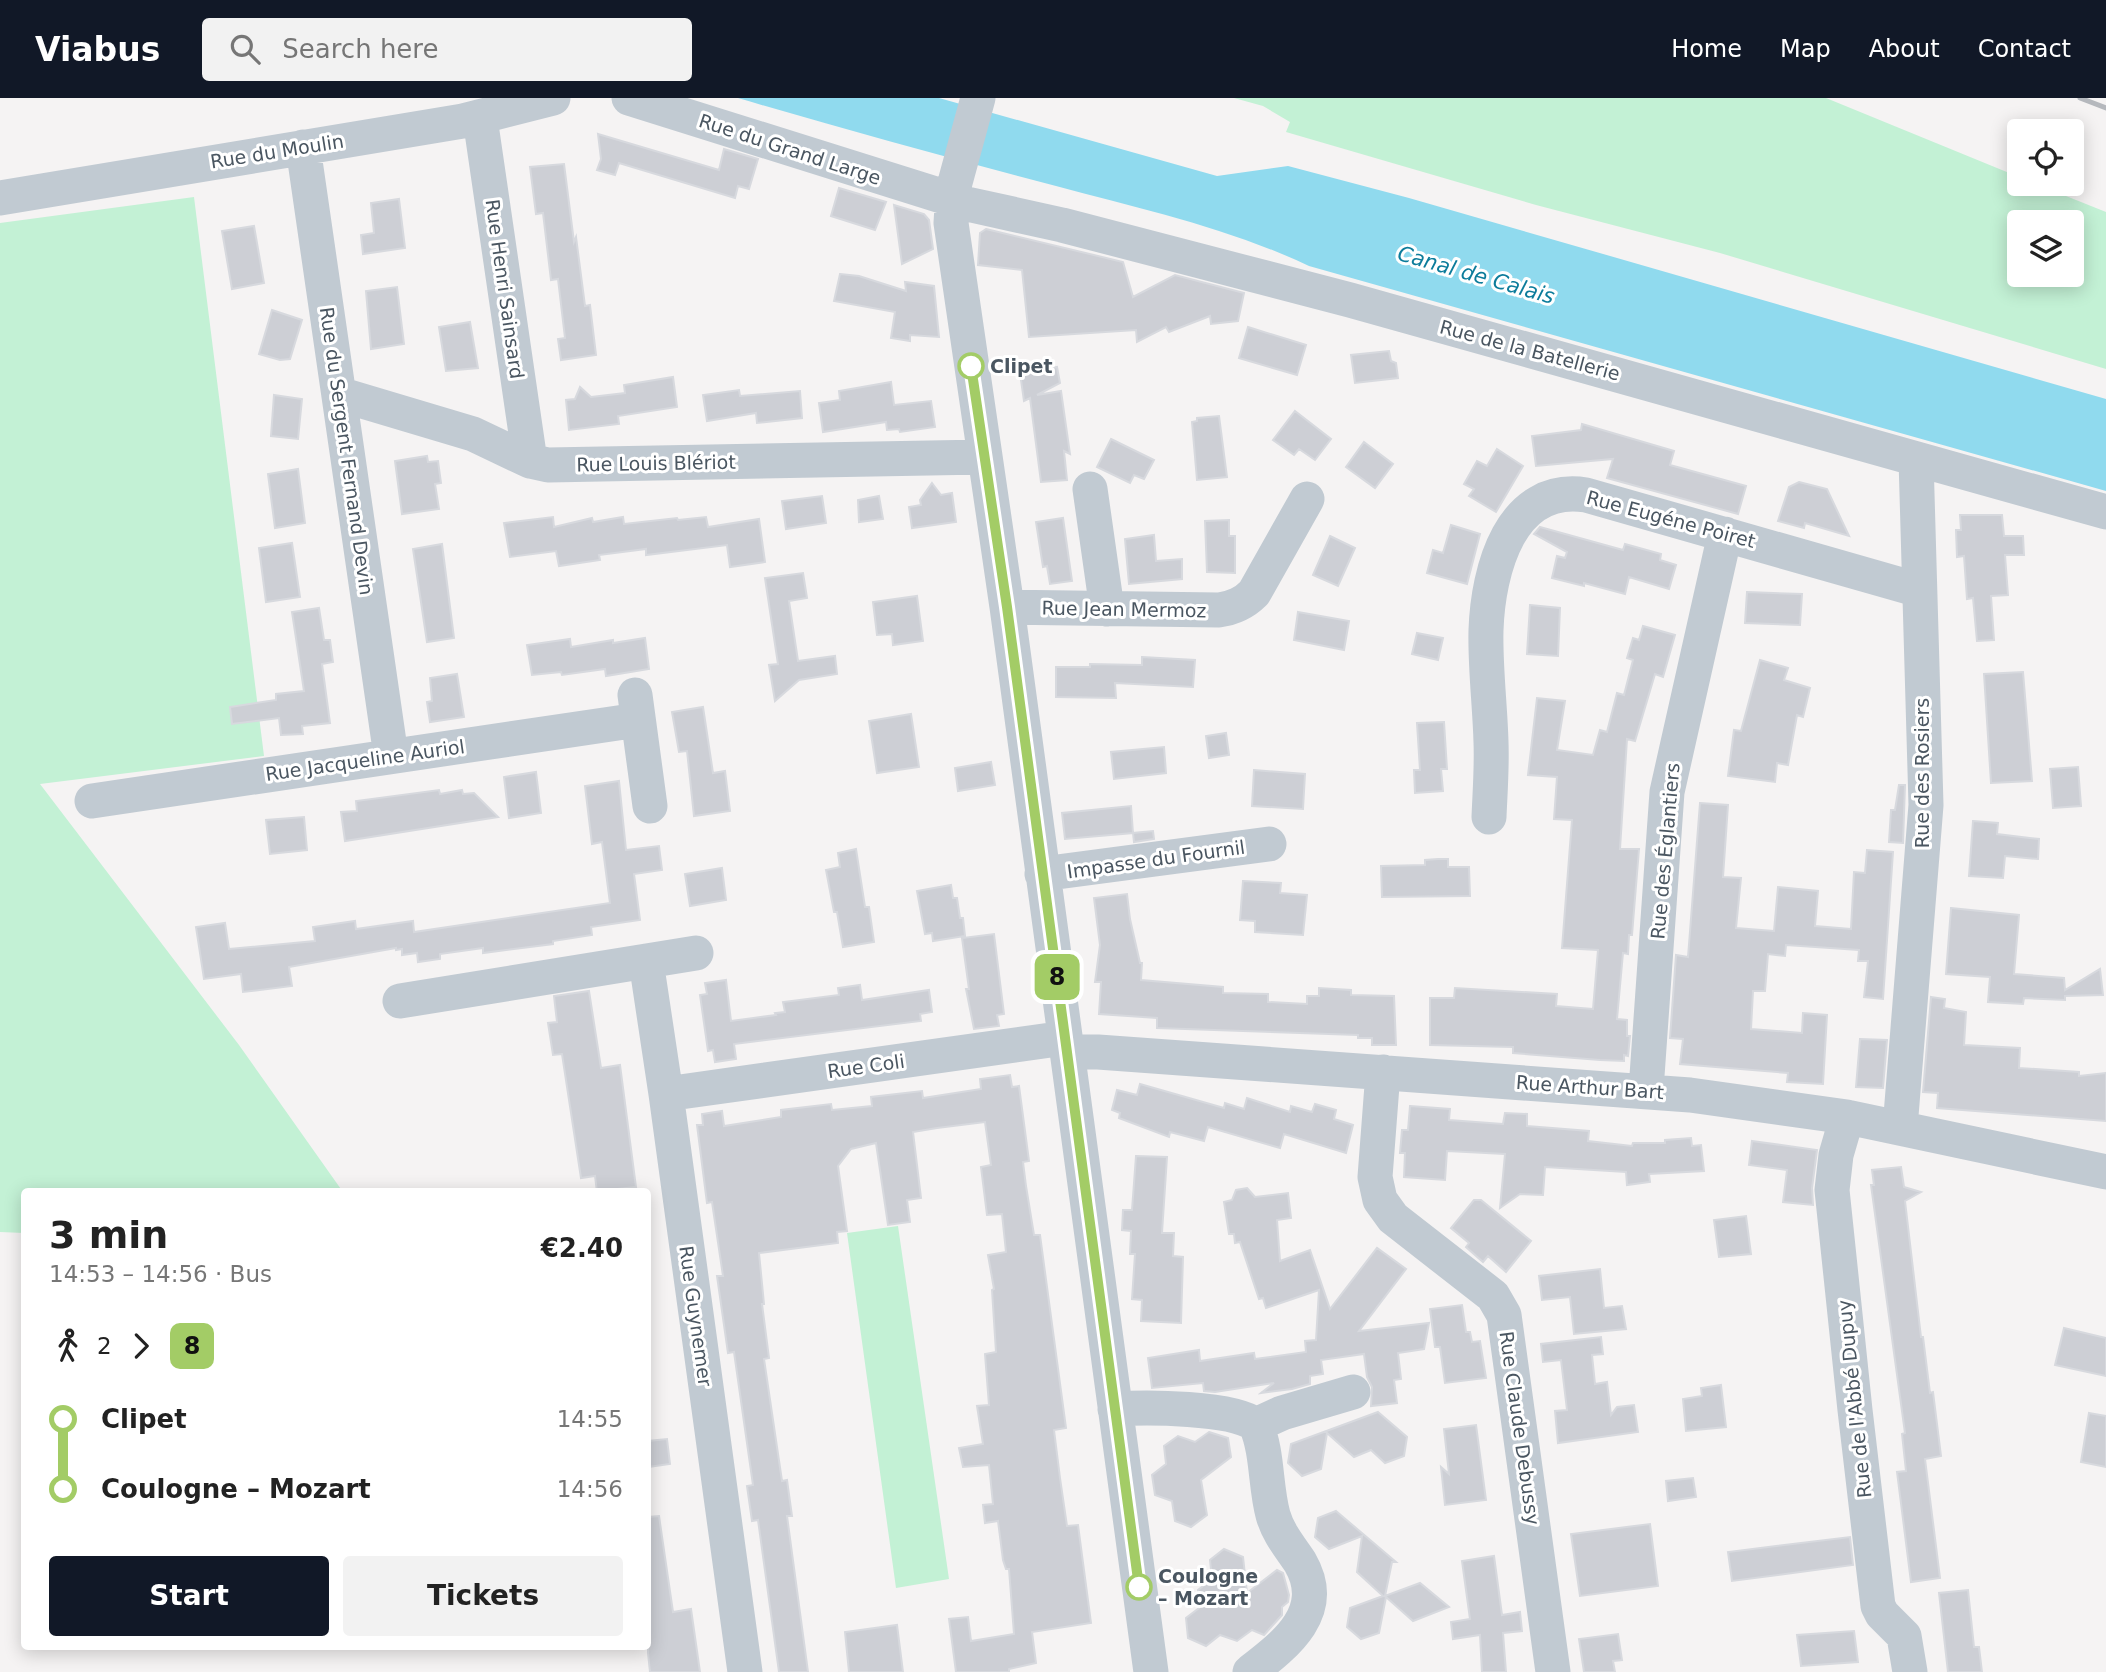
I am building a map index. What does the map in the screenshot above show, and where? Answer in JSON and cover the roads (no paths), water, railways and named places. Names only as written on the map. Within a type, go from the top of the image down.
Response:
[{"type":"street","name":"Rue du Moulin","points":[[0,198],[480,118],[519,105],[553,98]]},
{"type":"street","name":"Rue du Grand Large","points":[[629,98],[954,188]]},
{"type":"street","points":[[978,98],[954,188],[950,216],[1007,607],[1151,1672]]},
{"type":"street","name":"Rue Henri Sainsard","points":[[480,118],[530,461]]},
{"type":"street","name":"Rue du Sergent Fernand Devin","points":[[303,146],[391,756]]},
{"type":"street","name":"Rue de la Batellerie","points":[[954,188],[1062,225],[1350,300],[2106,512]]},
{"type":"street","name":"Rue Louis Blériot","points":[[339,394],[473,434],[530,461],[562,465],[985,457]]},
{"type":"street","name":"Rue des Rosiers","points":[[1900,1128],[1926,805],[1916,459]]},
{"type":"street","points":[[1090,489],[1107,609]]},
{"type":"street","name":"Rue Eugéne Poiret","points":[[1489,817],[1491,745],[1486,632],[1495,570],[1511,531],[1521,516],[1546,498],[1573,493],[1919,590]]},
{"type":"street","name":"Rue Jean Mermoz","points":[[1007,607],[1219,610],[1239,605],[1248,600],[1258,587],[1307,499]]},
{"type":"street","name":"Rue des Églantiers","points":[[1646,1090],[1667,792],[1725,534]]},
{"type":"street","name":"Rue Jacqueline Auriol","points":[[92,801],[391,756],[637,707],[650,806]]},
{"type":"street","name":"Impasse du Fournil","points":[[1042,874],[1269,844]]},
{"type":"street","points":[[400,1001],[696,953]]},
{"type":"street","name":"Rue Guynemer","points":[[646,961],[744,1672]]},
{"type":"street","name":"Rue Arthur Bart","points":[[1066,1045],[1098,1052],[1646,1090],[1734,1100],[1900,1128],[2106,1172]]},
{"type":"street","name":"Rue Coli","points":[[666,1094],[1066,1045]]},
{"type":"street","name":"Rue Claude Debussy","points":[[1383,1072],[1375,1177],[1380,1200],[1393,1218],[1493,1296],[1504,1315],[1553,1672]]},
{"type":"street","name":"Rue de l'Abbé Dupuy","points":[[1847,1118],[1836,1156],[1832,1190],[1855,1410],[1878,1606],[1882,1614],[1904,1636],[1910,1672]]},
{"type":"street","points":[[1256,1425],[1282,1413],[1353,1392]]},
{"type":"street","points":[[1115,1409],[1163,1408],[1239,1416],[1256,1425],[1262,1444],[1272,1514],[1305,1574],[1308,1602],[1301,1625],[1293,1636],[1250,1672]]},
{"type":"water","name":"Canal de Calais","points":[[738,98],[939,98],[1217,176],[1288,166],[1409,198],[2106,399],[2106,491],[1309,266],[1248,241],[1184,220]]},
{"type":"railway","points":[[2080,98],[2106,108]]},
{"type":"place","name":"Clipet","points":[[971,366]]},
{"type":"place","name":"Coulogne – Mozart","points":[[1139,1587]]}]
